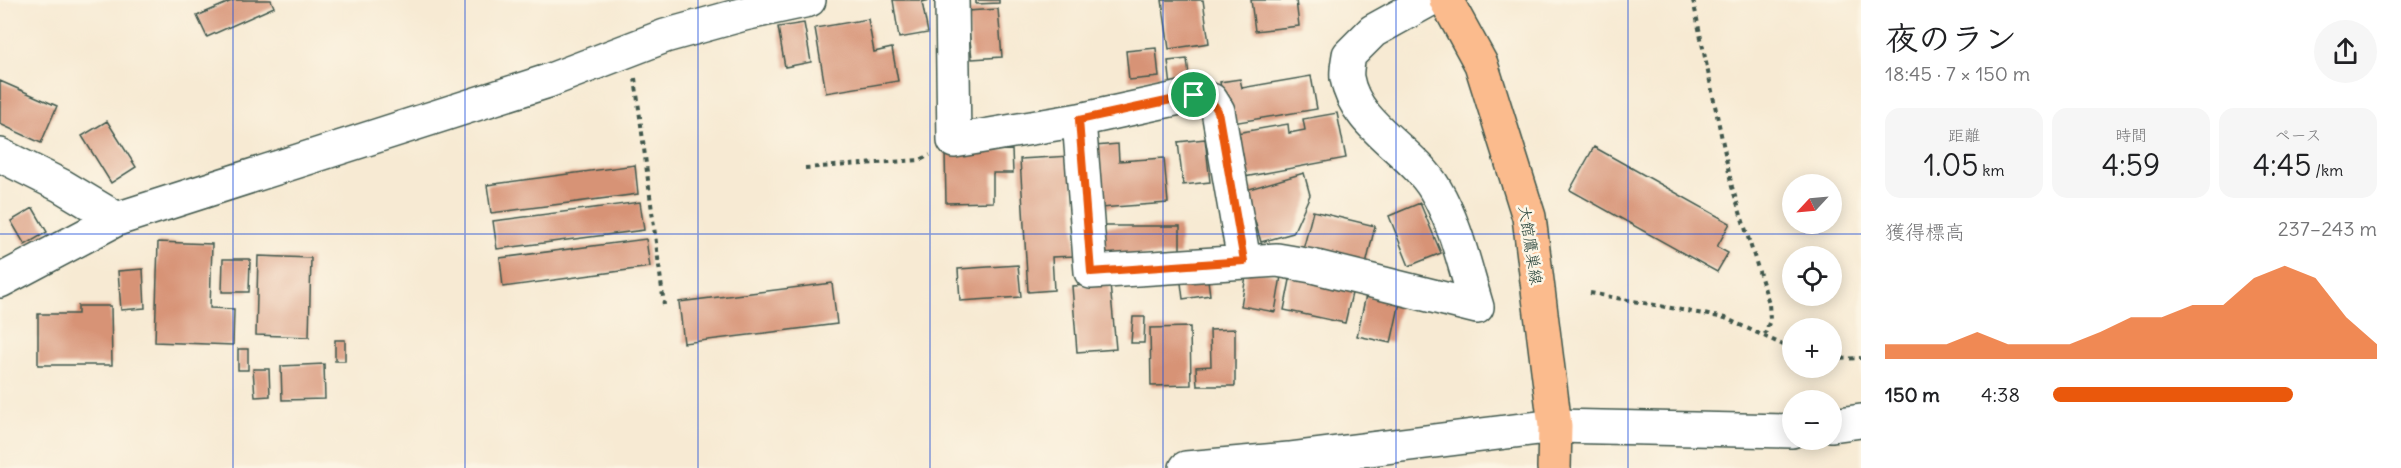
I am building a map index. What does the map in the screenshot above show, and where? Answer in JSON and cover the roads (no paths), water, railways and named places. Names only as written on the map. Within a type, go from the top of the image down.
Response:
[{"type":"main road","name":"大館鷹巣線","points":[[1446,0],[1481,64],[1529,217],[1555,426],[1554,468]]},
{"type":"street","points":[[952,0],[954,141],[1079,120],[1194,95],[1211,100],[1218,111],[1244,261]]},
{"type":"street","points":[[1079,120],[1091,272],[1277,260],[1312,266],[1477,307],[1446,209],[1434,186],[1413,160],[1377,128],[1357,103],[1347,78],[1349,55],[1373,31],[1429,0]]},
{"type":"street","points":[[0,281],[117,219],[548,81],[665,36],[799,1]]},
{"type":"street","points":[[0,155],[62,186],[117,219]]},
{"type":"street","points":[[1842,424],[1861,422]]},
{"type":"street","points":[[1186,468],[1289,459],[1555,426],[1782,431]]}]
